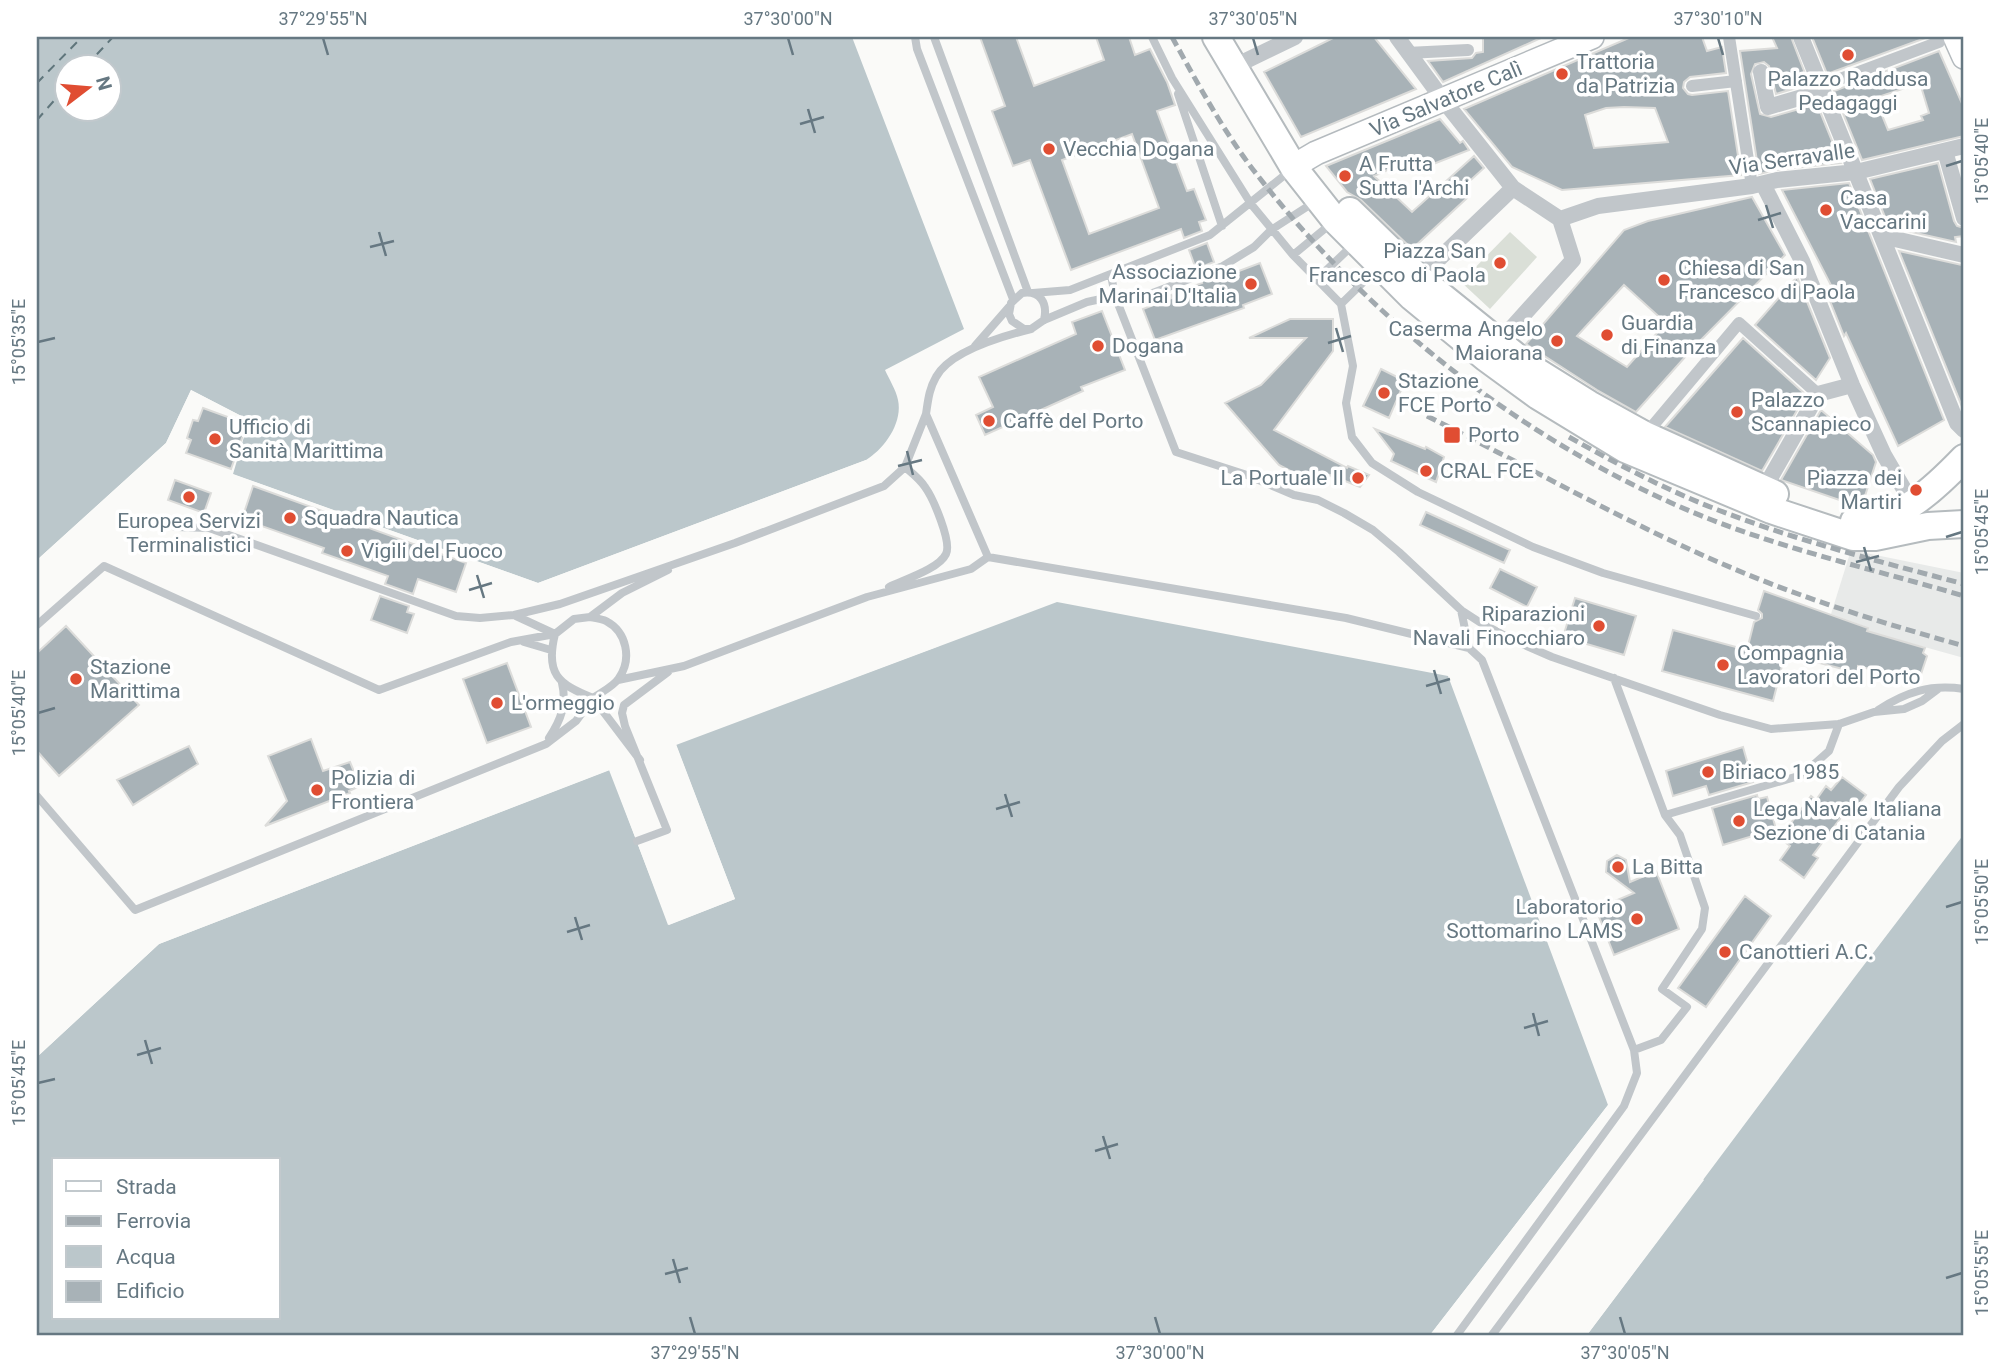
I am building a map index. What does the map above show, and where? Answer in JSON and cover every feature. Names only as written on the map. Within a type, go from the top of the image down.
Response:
[{"type":"main road","points":[[1216,37],[1317,200],[1356,242],[1422,305],[1486,358],[1538,396],[1625,449],[1771,510],[1853,537],[1875,537],[1928,526],[1964,524]]},
{"type":"main road","name":"Via Salvatore Calì","points":[[1296,166],[1316,153],[1592,37]]},
{"type":"main road","points":[[1947,39],[1964,57]]},
{"type":"main road","points":[[1296,166],[1419,278],[1528,366],[1644,435],[1764,489],[1858,522],[1881,518],[1912,503],[1928,493],[1964,457]]},
{"type":"street","points":[[1233,67],[1292,37]]},
{"type":"street","points":[[1397,37],[1513,188],[1560,219],[1573,260],[1498,343]]},
{"type":"street","points":[[1801,37],[1957,422],[1964,430]]},
{"type":"street","points":[[1761,72],[1769,107],[1947,39]]},
{"type":"street","points":[[1730,42],[1758,185],[1801,261],[1884,455],[1912,503]]},
{"type":"street","points":[[1407,53],[1468,50]]},
{"type":"street","points":[[1692,86],[1736,81]]},
{"type":"street","name":"Via Serravalle","points":[[1560,219],[1598,206],[1623,202],[1856,172],[1964,146]]},
{"type":"street","points":[[1945,151],[1964,218]]},
{"type":"street","points":[[1419,278],[1513,188]]},
{"type":"street","points":[[1882,236],[1964,255]]},
{"type":"street","points":[[1644,435],[1739,323],[1818,394]]},
{"type":"street","points":[[1764,489],[1818,394],[1852,385]]},
{"type":"lane","points":[[915,37],[921,60],[1011,303],[1012,321],[1024,329],[1031,329]]},
{"type":"lane","points":[[934,37],[1030,292],[1045,304],[1044,320]]},
{"type":"lane","points":[[1153,37],[1172,78],[1222,226]]},
{"type":"lane","points":[[1172,78],[1251,204],[1293,255],[1341,304],[1353,366],[1346,403],[1352,437],[1371,463],[1418,492],[1533,547],[1603,573],[1756,616]]},
{"type":"lane","points":[[973,349],[1022,293],[1070,290],[1210,235],[1296,166]]},
{"type":"lane","points":[[175,527],[209,528],[456,616],[480,618],[514,615],[560,604],[884,486],[905,467],[926,414],[928,396],[936,375],[949,363],[973,349],[1009,334],[1031,329],[1044,320],[1087,302],[1115,296],[1137,299],[1223,266],[1254,247],[1271,230],[1317,200]]},
{"type":"lane","points":[[1293,255],[1335,220]]},
{"type":"lane","points":[[1317,279],[1356,242]]},
{"type":"lane","points":[[1341,304],[1380,266]]},
{"type":"lane","points":[[1111,275],[1115,296],[1176,452],[1247,475],[1294,495],[1318,500],[1344,513],[1373,530],[1431,579],[1461,610],[1481,623],[1552,657],[1720,715],[1771,729],[1839,724],[1874,712],[1903,709],[1922,702],[1938,689]]},
{"type":"lane","points":[[926,414],[988,557]]},
{"type":"lane","points":[[37,796],[135,911],[546,744],[576,721],[593,698],[618,680],[673,670],[741,647],[867,597],[936,565],[946,554],[947,544],[942,525],[926,487],[905,467]]},
{"type":"lane","points":[[590,617],[622,593],[693,557]]},
{"type":"lane","points":[[867,597],[971,569],[988,557],[1346,618],[1469,648],[1482,660],[1634,1050],[1637,1073],[1624,1106],[1457,1335]]},
{"type":"lane","points":[[37,625],[104,566],[379,690],[511,642],[555,634],[574,619],[590,617],[606,621],[620,632],[626,648],[626,665],[618,680]]},
{"type":"lane","points":[[1461,610],[1469,648]]},
{"type":"lane","points":[[514,615],[555,634]]},
{"type":"lane","points":[[555,634],[551,650],[555,673],[571,689],[593,698],[639,760]]},
{"type":"lane","points":[[511,642],[528,642],[551,650]]},
{"type":"lane","points":[[637,841],[667,830],[622,713],[624,705],[673,670]]},
{"type":"lane","points":[[1614,678],[1665,815],[1680,835],[1705,908],[1702,929],[1662,989],[1687,1007],[1661,1040],[1634,1050]]},
{"type":"lane","points":[[546,744],[562,714],[565,696],[562,682]]},
{"type":"lane","points":[[1874,712],[1899,696],[1918,689],[1964,689]]},
{"type":"lane","points":[[1665,815],[1802,775],[1829,751],[1839,724]]},
{"type":"lane","points":[[1492,1335],[1899,787],[1942,741],[1964,724]]},
{"type":"shaded area","points":[[1510,232],[1537,257],[1490,309],[1461,282]]},
{"type":"shaded area","points":[[1851,550],[1964,573],[1964,658],[1867,631],[1867,627],[1831,614]]},
{"type":"water","points":[[37,37],[852,37],[964,329],[885,370],[897,396],[898,418],[885,442],[866,460],[538,583],[232,474],[249,420],[191,390],[166,443],[37,560]]},
{"type":"water","points":[[1057,602],[1448,676],[1608,1105],[1430,1335],[37,1335],[37,1057],[159,944],[610,770],[668,925],[735,899],[676,745]]},
{"type":"water","points":[[1964,834],[1964,1335],[1587,1335],[1854,978]]},
{"type":"pier","points":[[191,390],[249,420],[233,474],[538,583],[866,460],[867,463],[538,586],[230,477],[245,422],[192,394],[168,446],[37,564],[37,560],[166,443]]},
{"type":"pier","points":[[938,643],[939,646],[676,744],[735,899],[669,925],[609,770],[159,944],[37,1057],[37,1052],[158,941],[609,766],[613,768],[671,921],[731,897],[673,742]]},
{"type":"pier","points":[[1608,1105],[1611,1107],[1434,1335],[1430,1335]]},
{"type":"pier","points":[[1701,1178],[1704,1180],[1587,1335],[1583,1335]]},
{"type":"building","name":"Vecchia Dogana","points":[[980,37],[1016,37],[1034,86],[1104,60],[1096,37],[1129,37],[1135,55],[1150,49],[1175,105],[1157,111],[1187,191],[1194,189],[1206,220],[1199,222],[1202,231],[1184,238],[1181,229],[1071,270],[1030,160],[1013,166],[992,111],[1005,106]],"holes":[[[1132,134],[1159,208],[1089,234],[1062,160]]]},
{"type":"building","points":[[1335,37],[1374,37],[1416,89],[1301,137],[1264,72]]},
{"type":"building","points":[[1483,37],[1543,37],[1443,82],[1428,61],[1472,58],[1476,53],[1483,52]]},
{"type":"building","points":[[1631,37],[1702,37],[1707,51],[1722,47],[1726,73],[1690,77],[1684,82],[1683,88],[1692,95],[1728,91],[1741,175],[1562,190],[1512,167],[1464,109]],"holes":[[[1606,108],[1655,108],[1668,142],[1594,148],[1585,115]]]},
{"type":"building","points":[[1772,37],[1791,37],[1809,84],[1776,94],[1769,66],[1764,62],[1755,64],[1751,74],[1760,114],[1771,117],[1817,104],[1841,163],[1759,174],[1740,51],[1777,48]]},
{"type":"building","name":"Palazzo Raddusa Pedagaggi","points":[[1812,37],[1928,37],[1827,74]]},
{"type":"building","points":[[1939,51],[1964,108],[1964,136],[1862,160],[1834,91]],"holes":[[[1920,83],[1929,113],[1921,116],[1923,120],[1888,130],[1875,98]]]},
{"type":"building","points":[[1440,119],[1469,150],[1423,168],[1414,158],[1374,176],[1412,212],[1474,156],[1484,168],[1461,189],[1467,198],[1412,249],[1361,200],[1347,192],[1326,166]]},
{"type":"building","points":[[1938,163],[1954,221],[1957,226],[1964,228],[1964,236],[1955,237],[1956,242],[1889,227],[1870,179]]},
{"type":"building","points":[[1849,183],[1944,420],[1898,446],[1846,333],[1844,336],[1828,296],[1835,293],[1782,190]]},
{"type":"building","points":[[1752,197],[1785,255],[1694,347],[1636,412],[1526,344],[1624,230],[1648,221]],"holes":[[[1624,285],[1666,323],[1627,367],[1577,336]]]},
{"type":"building","points":[[1207,243],[1214,262],[1196,269],[1189,250]]},
{"type":"building","points":[[1899,251],[1962,265],[1963,409]]},
{"type":"building","points":[[1260,263],[1272,294],[1243,305],[1244,308],[1155,340],[1143,309],[1172,298],[1171,295],[1202,283],[1201,281]]},
{"type":"building","points":[[1797,277],[1830,358],[1816,380],[1755,325]]},
{"type":"building","points":[[1102,311],[1125,370],[1081,387],[1083,391],[985,435],[976,415],[993,407],[979,377],[1076,334],[1072,322]]},
{"type":"building","points":[[1290,319],[1333,319],[1333,351],[1274,430],[1347,468],[1348,466],[1369,475],[1360,487],[1330,475],[1327,482],[1296,474],[1279,465],[1225,403],[1261,385],[1306,338],[1249,338]]},
{"type":"building","name":"Palazzo Scannapieco","points":[[1743,338],[1806,395],[1762,471],[1665,427]]},
{"type":"building","name":"Stazione FCE Porto","points":[[1381,369],[1405,381],[1389,418],[1363,406]]},
{"type":"building","name":"Ufficio di Sanità Marittima","points":[[203,408],[247,424],[231,469],[186,453],[191,440],[187,438],[193,420],[198,421]]},
{"type":"building","points":[[1821,410],[1873,455],[1876,462],[1862,505],[1854,505],[1781,480]]},
{"type":"building","name":"CRAL FCE","points":[[1375,429],[1425,449],[1426,447],[1444,457],[1436,482],[1391,461],[1394,454]]},
{"type":"building","name":"Europea Servizi Terminalistici","points":[[175,480],[211,493],[204,513],[168,500]]},
{"type":"building","points":[[253,486],[466,563],[456,592],[418,579],[413,594],[385,584],[388,576],[322,553],[324,548],[242,519]]},
{"type":"building","points":[[1426,512],[1510,550],[1504,563],[1420,525]]},
{"type":"building","points":[[1500,569],[1537,587],[1527,607],[1490,588]]},
{"type":"building","points":[[1764,591],[1868,628],[1867,631],[1925,648],[1923,653],[1927,656],[1920,677],[1903,678],[1858,666],[1858,673],[1785,654],[1773,701],[1662,671],[1673,630],[1747,650],[1754,622],[1762,618],[1758,610]]},
{"type":"building","points":[[380,596],[409,606],[407,612],[414,614],[407,633],[371,620]]},
{"type":"building","name":"Riparazioni Navali Finocchiaro","points":[[1575,598],[1636,616],[1624,655],[1563,637]]},
{"type":"building","name":"Stazione Marittima","points":[[66,626],[139,705],[59,776],[37,751],[37,653]]},
{"type":"building","name":"L'ormeggio","points":[[507,663],[531,727],[487,743],[463,679]]},
{"type":"building","points":[[311,739],[323,771],[350,762],[360,786],[349,791],[350,793],[265,826],[287,801],[268,756]]},
{"type":"building","points":[[189,746],[198,764],[133,805],[117,780]]},
{"type":"building","name":"Biriaco 1985","points":[[1743,747],[1753,782],[1709,795],[1706,786],[1673,796],[1666,771]]},
{"type":"building","points":[[1842,777],[1866,795],[1851,815],[1846,811],[1813,855],[1818,858],[1804,878],[1780,860],[1790,846],[1780,838],[1811,796],[1816,800],[1826,786],[1831,790]]},
{"type":"building","points":[[1757,795],[1758,799],[1767,797],[1776,829],[1723,845],[1712,808]]},
{"type":"building","name":"Laboratorio Sottomarino LAMS","points":[[1617,855],[1626,860],[1630,882],[1656,871],[1679,929],[1614,955],[1596,909],[1634,893],[1606,872],[1607,861]]},
{"type":"building","name":"Canottieri A.C.","points":[[1745,896],[1771,916],[1706,1007],[1678,988]]},
{"type":"ferry route","points":[[37,83],[82,37]]},
{"type":"ferry route","points":[[99,52],[113,37]]},
{"type":"ferry route","points":[[37,120],[52,103]]},
{"type":"railway","points":[[1172,37],[1234,143],[1303,230],[1406,332],[1462,378],[1521,420],[1583,458],[1712,520],[1806,552],[1964,596]]},
{"type":"railway","points":[[1427,416],[1617,514],[1732,568],[1847,611],[1964,646]]},
{"type":"railway","points":[[1569,437],[1642,476],[1718,510],[1809,541],[1964,584]]},
{"type":"place","name":"Palazzo Raddusa Pedagaggi","points":[[1848,55]]},
{"type":"place","name":"Trattoria da Patrizia","points":[[1562,74]]},
{"type":"place","name":"Vecchia Dogana","points":[[1049,149]]},
{"type":"place","name":"A Frutta Sutta l'Archi","points":[[1345,176]]},
{"type":"place","name":"Casa Vaccarini","points":[[1826,210]]},
{"type":"place","name":"Piazza San Francesco di Paola","points":[[1500,263]]},
{"type":"place","name":"Chiesa di San Francesco di Paola","points":[[1664,280]]},
{"type":"place","name":"Associazione Marinai D'Italia","points":[[1251,284]]},
{"type":"place","name":"Guardia di Finanza","points":[[1607,335]]},
{"type":"place","name":"Caserma Angelo Maiorana","points":[[1557,341]]},
{"type":"place","name":"Dogana","points":[[1098,346]]},
{"type":"place","name":"Stazione FCE Porto","points":[[1384,393]]},
{"type":"place","name":"Palazzo Scannapieco","points":[[1737,412]]},
{"type":"place","name":"Caffè del Porto","points":[[989,421]]},
{"type":"place","name":"Porto","points":[[1452,435]]},
{"type":"place","name":"Ufficio di Sanità Marittima","points":[[215,439]]},
{"type":"place","name":"CRAL FCE","points":[[1426,471]]},
{"type":"place","name":"La Portuale II","points":[[1358,478]]},
{"type":"place","name":"Piazza dei Martiri","points":[[1916,490]]},
{"type":"place","name":"Europea Servizi Terminalistici","points":[[189,497]]},
{"type":"place","name":"Squadra Nautica","points":[[290,518]]},
{"type":"place","name":"Vigili del Fuoco","points":[[347,551]]},
{"type":"place","name":"Riparazioni Navali Finocchiaro","points":[[1599,626]]},
{"type":"place","name":"Compagnia Lavoratori del Porto","points":[[1723,665]]},
{"type":"place","name":"Stazione Marittima","points":[[76,679]]},
{"type":"place","name":"L'ormeggio","points":[[497,703]]},
{"type":"place","name":"Biriaco 1985","points":[[1708,772]]},
{"type":"place","name":"Polizia di Frontiera","points":[[317,790]]},
{"type":"place","name":"Lega Navale Italiana Sezione di Catania","points":[[1739,821]]},
{"type":"place","name":"La Bitta","points":[[1618,867]]},
{"type":"place","name":"Laboratorio Sottomarino LAMS","points":[[1637,919]]},
{"type":"place","name":"Canottieri A.C.","points":[[1725,952]]}]
